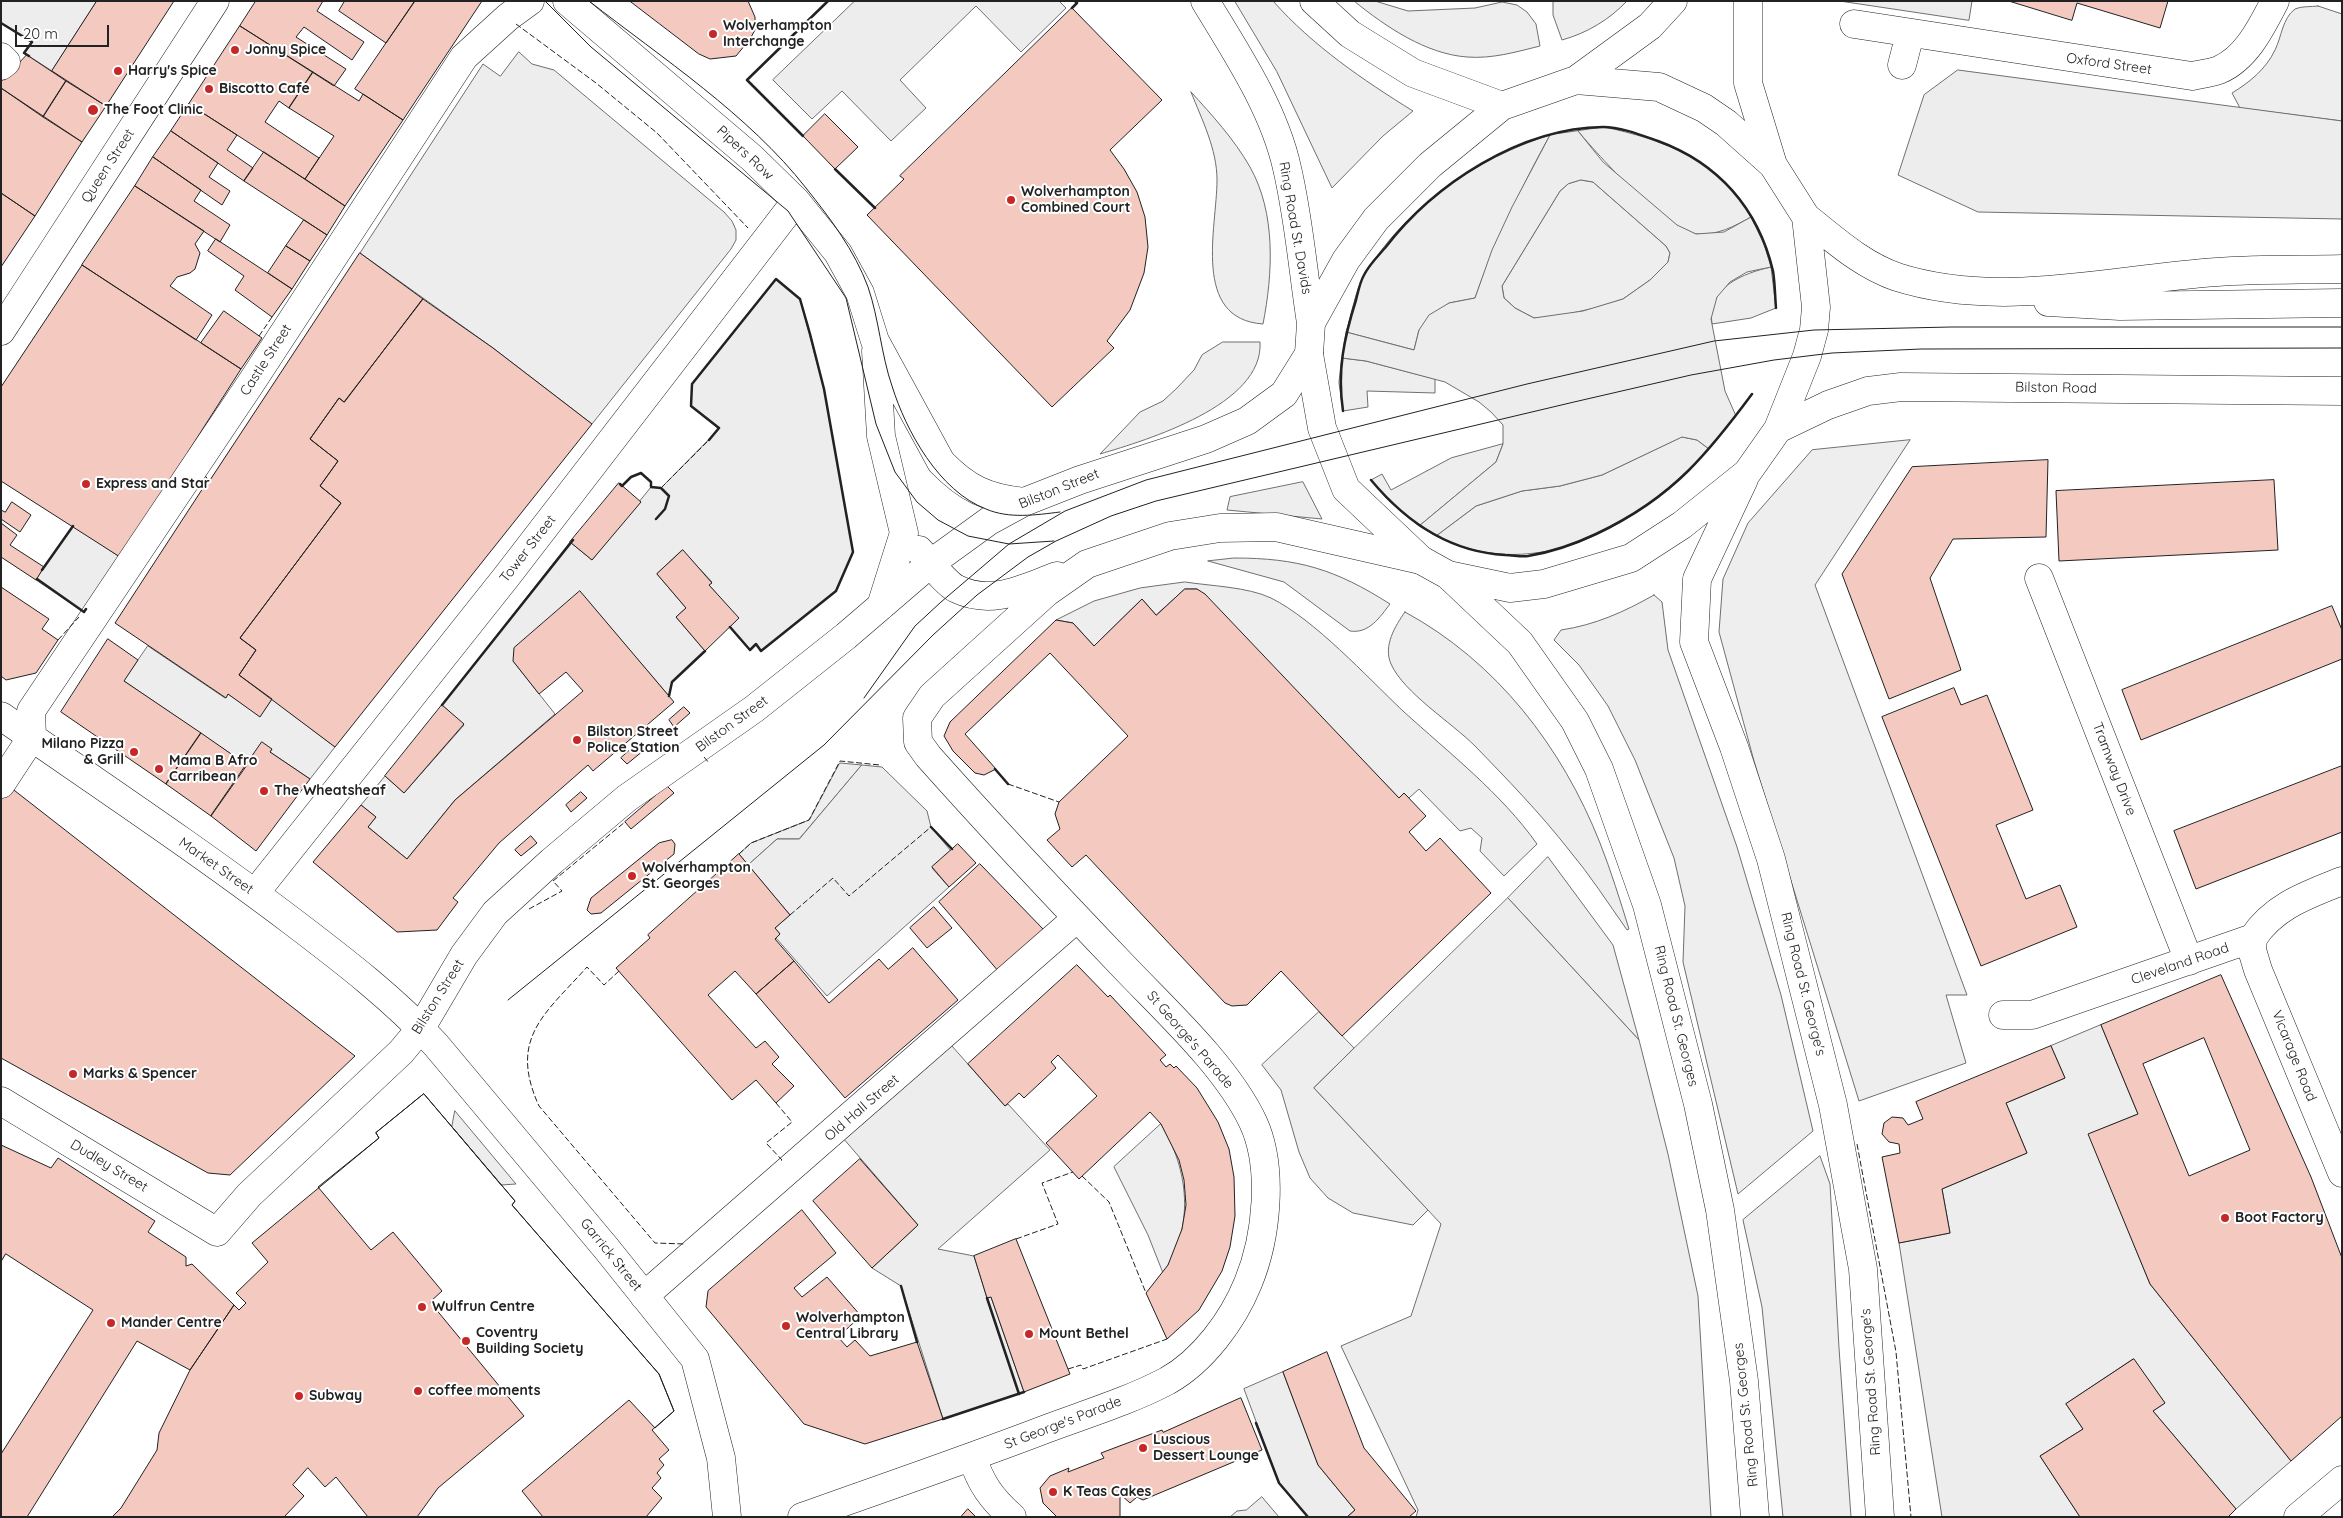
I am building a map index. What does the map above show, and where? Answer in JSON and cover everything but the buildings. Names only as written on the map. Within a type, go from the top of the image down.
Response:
[{"type":"main road","name":"Queen Street","points":[[1,331],[215,1]]},
{"type":"main road","name":"Castle Street","points":[[32,738],[31,711],[214,438],[464,57],[508,17],[530,1]]},
{"type":"main road","name":"Pipers Row","points":[[567,1],[745,151],[796,201],[838,253],[860,293],[875,341],[941,462],[956,478],[982,494],[997,499],[1024,502]]},
{"type":"main road","name":"Ring Road St. Davids","points":[[1205,1],[1240,59],[1268,113],[1287,167],[1311,323]]},
{"type":"main road","points":[[1314,1],[1350,34],[1414,74],[1502,106]]},
{"type":"main road","points":[[1420,560],[1346,489],[1322,428],[1309,354],[1311,323],[1346,260],[1376,219],[1430,165],[1502,106],[1576,80],[1650,26],[1673,1]]},
{"type":"main road","points":[[1748,1],[1748,82],[1773,165],[1806,217],[1858,259],[1896,276],[1952,291],[1995,293],[2054,304],[2120,306],[2342,303]]},
{"type":"main road","name":"Oxford Street","points":[[1854,24],[2192,76],[2219,70],[2238,58],[2260,29],[2275,1]]},
{"type":"main road","points":[[1902,66],[1910,34]]},
{"type":"main road","points":[[1,57],[6,62],[1,66]]},
{"type":"main road","points":[[1576,80],[1659,87],[1704,108],[1726,123],[1773,165]]},
{"type":"main road","name":"Tower Street","points":[[255,893],[507,576],[796,201]]},
{"type":"main road","points":[[904,533],[956,589],[984,597],[1004,596],[1087,564],[1170,536],[1220,528],[1276,527],[1420,560],[1448,575],[1510,588],[1544,584],[1631,558],[1682,525],[1746,473],[1778,429],[1807,356],[1814,330],[1816,308],[1806,217]]},
{"type":"main road","points":[[1995,293],[2217,272],[2342,269]]},
{"type":"main road","name":"Pipers Row","points":[[875,341],[881,436],[904,533]]},
{"type":"main road","name":"Bilston Street","points":[[218,1232],[249,1195],[401,1052],[421,1028],[456,967],[495,913],[627,798],[754,709],[931,563],[989,521],[1024,502],[1080,480],[1206,439],[1247,421],[1284,394],[1309,354]]},
{"type":"main road","name":"Bilston Road","points":[[1778,429],[1828,405],[1868,391],[1901,388],[2342,391]]},
{"type":"main road","name":"Ring Road St. George's","points":[[1746,473],[1697,579],[1694,642],[1734,747],[1771,859],[1833,1105],[1863,1269],[1880,1517]]},
{"type":"main road","points":[[881,606],[904,533]]},
{"type":"main road","name":"St George's Parade","points":[[802,1517],[1115,1404],[1169,1380],[1197,1358],[1222,1329],[1242,1297],[1256,1264],[1266,1215],[1266,1173],[1254,1124],[1234,1088],[1204,1053],[928,756],[918,742],[917,718],[932,696],[1047,592],[1087,564]]},
{"type":"main road","name":"Ring Road St. Georges","points":[[1448,575],[1520,642],[1575,721],[1599,769],[1647,905],[1698,1104],[1720,1210],[1744,1381],[1755,1517]]},
{"type":"main road","name":"Tramway Drive","points":[[2039,578],[2189,961]]},
{"type":"main road","name":"Market Street","points":[[1,716],[255,893],[356,971],[421,1028]]},
{"type":"main road","points":[[1,784],[32,738]]},
{"type":"main road","points":[[2253,938],[2272,914],[2297,899],[2342,882]]},
{"type":"main road","name":"Old Hall Street","points":[[644,1296],[1078,918]]},
{"type":"main road","name":"Cleveland Road","points":[[2003,1016],[2032,1015],[2253,938]]},
{"type":"main road","name":"Vicarage Road","points":[[2253,938],[2252,950],[2258,970],[2342,1173]]},
{"type":"main road","name":"Garrick Street","points":[[421,1028],[695,1359],[721,1458],[727,1517]]},
{"type":"main road","name":"Dudley Street","points":[[1,1101],[218,1232]]},
{"type":"main road","points":[[972,1457],[980,1481],[996,1502],[1012,1517]]},
{"type":"main road","points":[[2298,1517],[2342,1480]]},
{"type":"shaded area","points":[[1,1],[97,1],[52,71],[24,53],[32,42],[1,23]]},
{"type":"shaded area","points":[[855,1],[1059,1],[1066,8],[1021,52],[976,6],[900,80],[926,108],[891,141],[842,91],[812,119],[773,80]]},
{"type":"shaded area","points":[[1235,1],[1273,1],[1305,33],[1339,61],[1413,111],[1383,136],[1332,188],[1277,72]]},
{"type":"shaded area","points":[[1354,1],[1375,1],[1408,11],[1475,8],[1502,2],[1517,5],[1527,12],[1536,24],[1540,46],[1504,55],[1486,57],[1452,55],[1437,51],[1407,38]]},
{"type":"shaded area","points":[[1553,1],[1627,1],[1597,25],[1580,34],[1562,40],[1553,15]]},
{"type":"shaded area","points":[[1840,1],[1972,1],[1969,20]]},
{"type":"shaded area","points":[[2318,6],[2342,14],[2342,121],[2240,108],[2232,93],[2251,80],[2267,63],[2275,50],[2287,18],[2297,8]]},
{"type":"shaded area","points":[[519,52],[532,64],[554,70],[724,212],[732,221],[736,230],[736,240],[731,249],[592,424],[493,348],[360,253],[483,64],[500,76]]},
{"type":"shaded area","points":[[1958,70],[2342,121],[2342,219],[1978,212],[1898,175],[1924,95]]},
{"type":"shaded area","points":[[1191,92],[1244,157],[1258,185],[1264,204],[1268,223],[1270,264],[1263,324],[1240,318],[1225,306],[1217,289],[1213,268],[1216,168],[1212,146]]},
{"type":"shaded area","points":[[1604,127],[1647,138],[1668,146],[1707,167],[1724,181],[1739,198],[1751,217],[1725,230],[1705,234],[1685,230],[1669,221],[1634,191],[1578,131]]},
{"type":"shaded area","points":[[1578,131],[1603,162],[1677,225],[1696,234],[1724,232],[1751,217],[1764,244],[1771,267],[1747,272],[1730,282],[1717,297],[1711,319],[1725,391],[1736,416],[1709,449],[1697,440],[1682,437],[1602,475],[1560,486],[1522,491],[1476,506],[1436,536],[1419,526],[1496,462],[1503,444],[1503,425],[1479,402],[1445,382],[1366,361],[1342,358],[1346,332],[1414,350],[1419,330],[1429,315],[1449,303],[1475,298],[1492,250],[1512,207],[1550,135]],"holes":[[[1581,180],[1593,182],[1666,246],[1670,253],[1668,262],[1650,280],[1623,299],[1583,311],[1534,318],[1515,308],[1504,298],[1502,286],[1560,191],[1568,184]]]},
{"type":"shaded area","points":[[1550,135],[1509,215],[1475,298],[1449,303],[1419,330],[1414,350],[1346,332],[1356,295],[1365,274],[1401,227],[1445,188],[1470,171],[1522,145]]},
{"type":"shaded area","points":[[1581,180],[1593,182],[1666,246],[1670,253],[1668,262],[1650,280],[1623,299],[1595,308],[1554,317],[1534,318],[1515,308],[1504,298],[1502,286],[1560,191],[1568,184]]},
{"type":"shaded area","points":[[1771,267],[1776,308],[1751,318],[1712,324],[1712,311],[1715,300],[1721,291],[1739,278]]},
{"type":"shaded area","points":[[776,279],[800,299],[824,389],[853,552],[836,591],[761,651],[756,644],[750,650],[730,627],[738,618],[709,585],[712,582],[682,550],[657,574],[686,608],[676,617],[705,651],[672,682],[669,696],[580,592],[513,661],[555,714],[455,800],[407,859],[368,827],[376,817],[361,805],[385,776],[404,793],[464,725],[442,705],[570,542],[592,560],[651,487],[661,488],[719,429],[691,406],[692,384]]},
{"type":"shaded area","points":[[1223,342],[1260,342],[1256,364],[1243,384],[1224,401],[1199,416],[1172,429],[1100,454],[1140,412],[1163,401],[1177,388],[1194,370],[1202,355]]},
{"type":"shaded area","points":[[1342,358],[1366,361],[1435,379],[1435,393],[1367,391],[1368,407],[1343,411],[1339,383]]},
{"type":"shaded area","points":[[1682,437],[1697,440],[1709,449],[1651,501],[1619,523],[1585,540],[1549,551],[1512,554],[1474,550],[1436,536],[1476,506],[1522,491],[1560,486],[1602,475]]},
{"type":"shaded area","points":[[1910,440],[1815,585],[1967,995],[1946,995],[1966,1063],[1859,1101],[1754,761],[1719,632],[1723,579],[1748,523],[1812,450]]},
{"type":"shaded area","points":[[1503,444],[1496,462],[1419,526],[1387,499],[1371,480],[1382,474],[1391,490],[1451,458]]},
{"type":"shaded area","points":[[1303,482],[1322,519],[1227,510],[1230,497]]},
{"type":"shaded area","points":[[73,526],[120,557],[84,612],[36,580]]},
{"type":"shaded area","points":[[1234,558],[1278,560],[1315,568],[1351,582],[1390,604],[1373,624],[1363,630],[1350,631],[1284,582],[1208,561]]},
{"type":"shaded area","points":[[1185,582],[1241,589],[1262,594],[1305,620],[1340,650],[1403,711],[1491,791],[1523,825],[1537,844],[1504,876],[1480,851],[1482,838],[1471,828],[1460,831],[1419,789],[1409,798],[1404,793],[1399,798],[1197,589],[1185,589],[1156,615],[1142,599],[1094,646],[1073,623],[1056,620],[1094,601],[1140,588]]},
{"type":"shaded area","points":[[1654,595],[1662,602],[1668,650],[1737,847],[1781,995],[1813,1131],[1738,1194],[1683,962],[1685,906],[1674,858],[1635,760],[1608,706],[1579,665],[1554,640],[1561,630],[1586,625],[1609,617]]},
{"type":"shaded area","points":[[1405,612],[1438,632],[1469,656],[1523,710],[1546,741],[1566,773],[1600,843],[1629,929],[1627,930],[1577,860],[1523,796],[1475,746],[1429,707],[1397,675],[1391,664],[1388,650],[1391,636]]},
{"type":"shaded area","points":[[148,646],[225,698],[228,694],[260,716],[272,699],[335,747],[310,779],[270,752],[272,749],[247,765],[124,681]]},
{"type":"shaded area","points":[[840,763],[862,765],[799,839],[777,839],[748,865],[739,854],[751,843],[809,820]]},
{"type":"shaded area","points":[[862,765],[882,767],[927,811],[931,827],[951,851],[932,868],[949,887],[827,996],[776,938],[780,934],[775,928],[790,915],[748,865],[777,839],[799,839]]},
{"type":"shaded area","points":[[1548,857],[1613,945],[1639,1040],[1508,898]]},
{"type":"shaded area","points":[[1508,898],[1639,1040],[1668,1154],[1698,1296],[1711,1517],[1416,1517],[1418,1510],[1341,1346],[1411,1316],[1441,1224],[1314,1088]]},
{"type":"shaded area","points":[[1319,1012],[1354,1048],[1314,1088],[1428,1210],[1413,1225],[1353,1213],[1328,1198],[1310,1178],[1299,1152],[1281,1090],[1262,1065]]},
{"type":"shaded area","points":[[2101,1025],[2138,1114],[2089,1134],[2150,1284],[2291,1461],[2236,1509],[2153,1411],[2165,1403],[2133,1359],[2066,1404],[2083,1429],[2040,1456],[2080,1517],[1942,1517],[1899,1243],[1950,1233],[1942,1189],[2027,1153],[2006,1103],[2065,1078],[2051,1046]]},
{"type":"shaded area","points":[[944,1037],[1005,1106],[1008,1104],[1050,1150],[938,1249],[974,1256],[987,1298],[991,1297],[1024,1392],[943,1419],[901,1286],[872,1268],[918,1225],[836,1130]]},
{"type":"shaded area","points":[[455,1111],[516,1184],[501,1185],[452,1127]]},
{"type":"shaded area","points":[[1161,1124],[1178,1160],[1184,1198],[1184,1218],[1180,1237],[1163,1273],[1148,1235],[1114,1167]]},
{"type":"shaded area","points":[[1820,1156],[1830,1184],[1851,1517],[1783,1517],[1762,1307],[1743,1220]]},
{"type":"shaded area","points":[[1283,1372],[1318,1465],[1355,1510],[1347,1517],[1308,1517],[1279,1483],[1244,1389]]},
{"type":"shaded area","points":[[1262,1497],[1279,1517],[1230,1517],[1237,1511],[1246,1510]]},
{"type":"tram line","points":[[545,1],[591,47],[788,211],[846,298],[876,424],[895,472],[917,502],[938,520],[968,536],[1009,544],[1054,541]]},
{"type":"tram line","points":[[589,1],[704,88],[732,112],[783,161],[824,211],[841,235],[863,274],[872,299],[888,374],[898,403],[916,440],[939,474],[953,489],[969,500],[995,512],[1013,515],[1060,512]]},
{"type":"tram line","points":[[864,698],[915,626],[1009,544],[1065,511],[1146,480],[1527,384],[1714,341],[1814,330],[1951,327],[2342,327]]},
{"type":"tram line","points":[[508,1000],[824,745],[933,635],[977,595],[1028,557],[1056,541],[1111,516],[1156,501],[1574,402],[1691,375],[1774,360],[1832,353],[1921,349],[2342,348]]},
{"type":"fence","points":[[516,24],[596,83],[657,133],[748,228]]},
{"type":"fence","points":[[259,336],[272,317]]},
{"type":"fence","points":[[661,488],[709,440]]},
{"type":"fence","points":[[58,640],[79,617]]},
{"type":"fence","points":[[704,757],[709,763]]},
{"type":"fence","points":[[739,854],[751,843],[809,820],[840,761],[880,765]]},
{"type":"fence","points":[[1008,784],[1059,802]]},
{"type":"fence","points":[[529,909],[562,891],[553,881],[625,822]]},
{"type":"fence","points":[[790,915],[833,878],[849,896],[931,827]]},
{"type":"fence","points":[[619,971],[604,985],[587,967],[557,999],[545,1014],[529,1045],[530,1082],[539,1106],[655,1243],[685,1244]]},
{"type":"fence","points":[[776,1103],[792,1122],[766,1143],[782,1160],[780,1162]]},
{"type":"fence","points":[[1857,1144],[1896,1352],[1911,1517]]},
{"type":"fence","points":[[1016,1239],[1058,1224],[1042,1183],[1073,1172]]},
{"type":"fence","points":[[1082,1176],[1109,1202],[1146,1293]]},
{"type":"fence","points":[[1068,1369],[1081,1365],[1083,1369],[1167,1339]]},
{"type":"wall","points":[[803,136],[747,80],[828,1]]},
{"type":"wall","points":[[1072,8],[1077,3],[1075,1]]},
{"type":"wall","points":[[1,23],[32,42],[24,53],[29,56]]},
{"type":"wall","points":[[1343,411],[1341,368],[1345,341],[1361,281],[1366,271],[1405,224],[1428,202],[1454,182],[1481,164],[1510,149],[1541,137],[1572,130],[1603,127],[1624,130],[1680,150],[1717,175],[1746,208],[1757,227],[1773,271],[1776,308]]},
{"type":"wall","points":[[835,169],[875,208]]},
{"type":"wall","points":[[709,440],[719,428],[691,406],[692,384],[776,279],[800,299],[810,334],[824,389],[853,552],[836,591],[761,651],[756,644],[750,650],[730,627]]},
{"type":"wall","points":[[1371,480],[1399,509],[1414,521],[1448,541],[1485,553],[1523,556],[1537,554],[1563,547],[1596,534],[1634,514],[1657,497],[1679,480],[1698,461],[1752,394]]},
{"type":"wall","points":[[620,484],[622,486],[631,477],[641,473],[651,482],[651,487],[661,488],[669,496],[665,509],[656,519]]},
{"type":"wall","points":[[42,570],[73,526]]},
{"type":"wall","points":[[442,705],[573,540]]},
{"type":"wall","points":[[37,579],[84,612],[86,609]]},
{"type":"wall","points":[[669,696],[672,682],[705,651]]},
{"type":"wall","points":[[995,769],[1008,784]]},
{"type":"wall","points":[[931,827],[952,849]]},
{"type":"wall","points":[[901,1286],[917,1342]]},
{"type":"wall","points":[[987,1298],[1019,1394]]},
{"type":"wall","points":[[943,1419],[1024,1392]]},
{"type":"wall","points":[[1256,1423],[1279,1483],[1308,1517]]},
{"type":"place","name":"Wolverhampton Interchange","points":[[713,34]]},
{"type":"place","name":"Jonny Spice","points":[[235,50]]},
{"type":"place","name":"Harry's Spice","points":[[118,71]]},
{"type":"place","name":"Biscotto Cafe","points":[[209,89]]},
{"type":"place","name":"The Foot Clinic","points":[[93,110]]},
{"type":"place","name":"Wolverhampton Combined Court","points":[[1011,200]]},
{"type":"place","name":"Express and Star","points":[[86,484]]},
{"type":"place","name":"Bilston Street Police Station","points":[[577,740]]},
{"type":"place","name":"Milano Pizza & Grill","points":[[134,752]]},
{"type":"place","name":"Mama B Afro Carribean","points":[[159,769]]},
{"type":"place","name":"The Wheatsheaf","points":[[264,791]]},
{"type":"place","name":"Wolverhampton St. Georges","points":[[632,876]]},
{"type":"place","name":"Marks & Spencer","points":[[73,1074]]},
{"type":"place","name":"Boot Factory","points":[[2225,1218]]},
{"type":"place","name":"Wulfrun Centre","points":[[422,1307]]},
{"type":"place","name":"Mander Centre","points":[[111,1323]]},
{"type":"place","name":"Wolverhampton Central Library","points":[[786,1326]]},
{"type":"place","name":"Mount Bethel","points":[[1029,1334]]},
{"type":"place","name":"Coventry Building Society","points":[[466,1341]]},
{"type":"place","name":"coffee moments","points":[[418,1391]]},
{"type":"place","name":"Subway","points":[[299,1396]]},
{"type":"place","name":"Luscious Dessert Lounge","points":[[1143,1448]]},
{"type":"place","name":"K Teas Cakes","points":[[1053,1492]]}]
